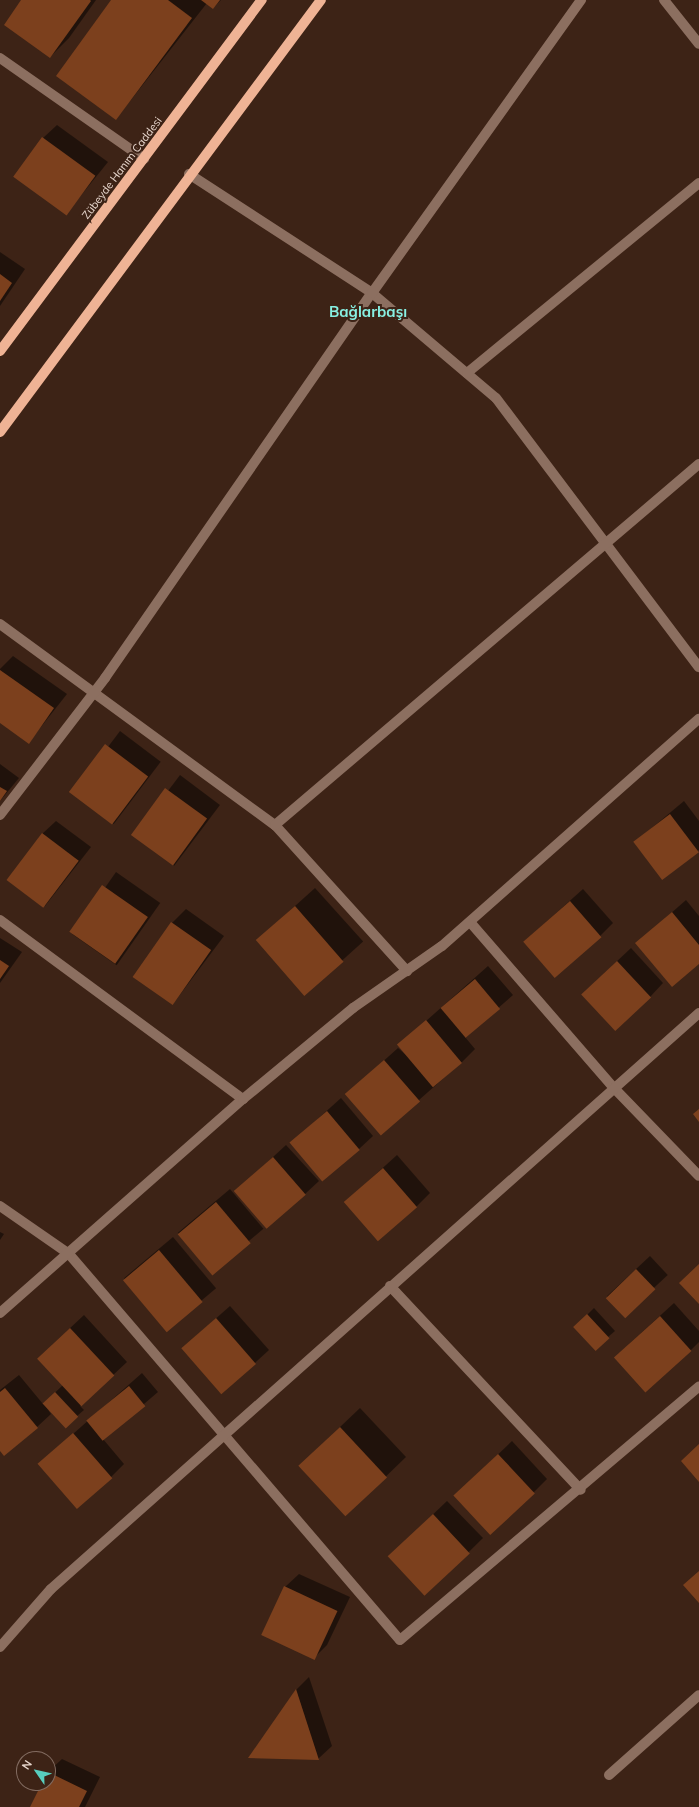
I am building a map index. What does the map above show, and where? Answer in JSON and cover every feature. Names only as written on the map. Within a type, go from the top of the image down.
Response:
[{"type":"main road","name":"Zübeyde Hanım Caddesi","points":[[0,351],[262,0]]},
{"type":"main road","points":[[0,432],[189,174],[321,0]]},
{"type":"street","points":[[0,815],[95,690],[372,293],[580,0]]},
{"type":"street","points":[[664,0],[699,44]]},
{"type":"street","points":[[0,58],[144,159]]},
{"type":"street","points":[[189,174],[372,293],[496,398],[699,667]]},
{"type":"street","points":[[467,374],[699,183]]},
{"type":"street","points":[[275,826],[699,464]]},
{"type":"street","points":[[0,624],[95,690],[275,826],[407,971]]},
{"type":"street","points":[[0,1313],[69,1254],[243,1099],[354,1008],[407,971],[470,922],[699,719]]},
{"type":"street","points":[[0,920],[243,1099]]},
{"type":"street","points":[[470,922],[614,1088],[699,1176]]},
{"type":"street","points":[[0,1647],[51,1589],[223,1434],[699,1013]]},
{"type":"street","points":[[0,1206],[69,1254],[400,1640],[581,1490],[699,1386]]},
{"type":"street","points":[[390,1286],[581,1490]]},
{"type":"street","points":[[609,1775],[699,1695]]},
{"type":"building","points":[[21,0],[91,1],[50,58],[4,25]]},
{"type":"building","points":[[111,0],[168,0],[192,18],[116,120],[56,76]]},
{"type":"building","points":[[201,0],[220,0],[213,9]]},
{"type":"building","points":[[42,137],[95,176],[67,215],[13,177]]},
{"type":"building","points":[[0,274],[12,283],[0,301]]},
{"type":"building","points":[[0,670],[54,708],[29,744],[0,723]]},
{"type":"building","points":[[105,744],[148,776],[112,824],[69,792]]},
{"type":"building","points":[[0,787],[7,791],[0,801]]},
{"type":"building","points":[[165,788],[207,819],[173,865],[131,835]]},
{"type":"building","points":[[670,814],[699,852],[662,880],[633,842]]},
{"type":"building","points":[[42,833],[79,861],[43,908],[6,880]]},
{"type":"building","points":[[102,885],[148,917],[115,964],[69,932]]},
{"type":"building","points":[[570,901],[601,937],[555,978],[523,942]]},
{"type":"building","points":[[295,906],[344,962],[304,996],[256,940]]},
{"type":"building","points":[[672,912],[699,945],[699,964],[672,987],[635,943]]},
{"type":"building","points":[[171,922],[211,950],[173,1005],[133,977]]},
{"type":"building","points":[[0,960],[9,966],[0,979]]},
{"type":"building","points":[[617,961],[651,998],[615,1031],[581,994]]},
{"type":"building","points":[[475,979],[500,1009],[466,1038],[441,1008]]},
{"type":"building","points":[[426,1020],[462,1063],[433,1087],[397,1044]]},
{"type":"building","points":[[384,1060],[420,1102],[381,1136],[345,1094]]},
{"type":"building","points":[[699,1109],[699,1122],[693,1114]]},
{"type":"building","points":[[327,1111],[360,1150],[322,1182],[289,1142]]},
{"type":"building","points":[[273,1157],[306,1195],[267,1229],[234,1191]]},
{"type":"building","points":[[383,1168],[417,1207],[378,1241],[344,1202]]},
{"type":"building","points":[[216,1202],[251,1243],[212,1276],[178,1234]]},
{"type":"building","points":[[159,1250],[203,1302],[167,1332],[123,1280]]},
{"type":"building","points":[[699,1264],[699,1304],[679,1283]]},
{"type":"building","points":[[636,1269],[655,1289],[625,1318],[606,1298]]},
{"type":"building","points":[[587,1314],[610,1338],[596,1351],[573,1327]]},
{"type":"building","points":[[660,1316],[691,1351],[645,1392],[614,1357]]},
{"type":"building","points":[[216,1318],[256,1364],[221,1394],[181,1348]]},
{"type":"building","points":[[70,1328],[114,1376],[81,1406],[37,1359]]},
{"type":"building","points":[[129,1386],[145,1406],[103,1441],[86,1421]]},
{"type":"building","points":[[5,1388],[38,1428],[4,1456],[0,1451],[0,1392]]},
{"type":"building","points":[[55,1392],[78,1417],[66,1428],[43,1404]]},
{"type":"building","points":[[340,1427],[387,1477],[345,1516],[298,1466]]},
{"type":"building","points":[[73,1433],[112,1478],[77,1509],[38,1464]]},
{"type":"building","points":[[699,1444],[699,1482],[681,1461]]},
{"type":"building","points":[[498,1454],[535,1493],[490,1535],[453,1496]]},
{"type":"building","points":[[433,1514],[470,1553],[424,1596],[388,1556]]},
{"type":"building","points":[[699,1571],[699,1603],[683,1585]]},
{"type":"building","points":[[284,1586],[337,1611],[315,1660],[261,1635]]},
{"type":"building","points":[[296,1689],[319,1760],[248,1758]]},
{"type":"building","points":[[56,1776],[87,1791],[79,1807],[30,1807],[38,1791],[56,1791]]},
{"type":"district","name":"Bağlarbaşı","points":[[368,312]]}]
